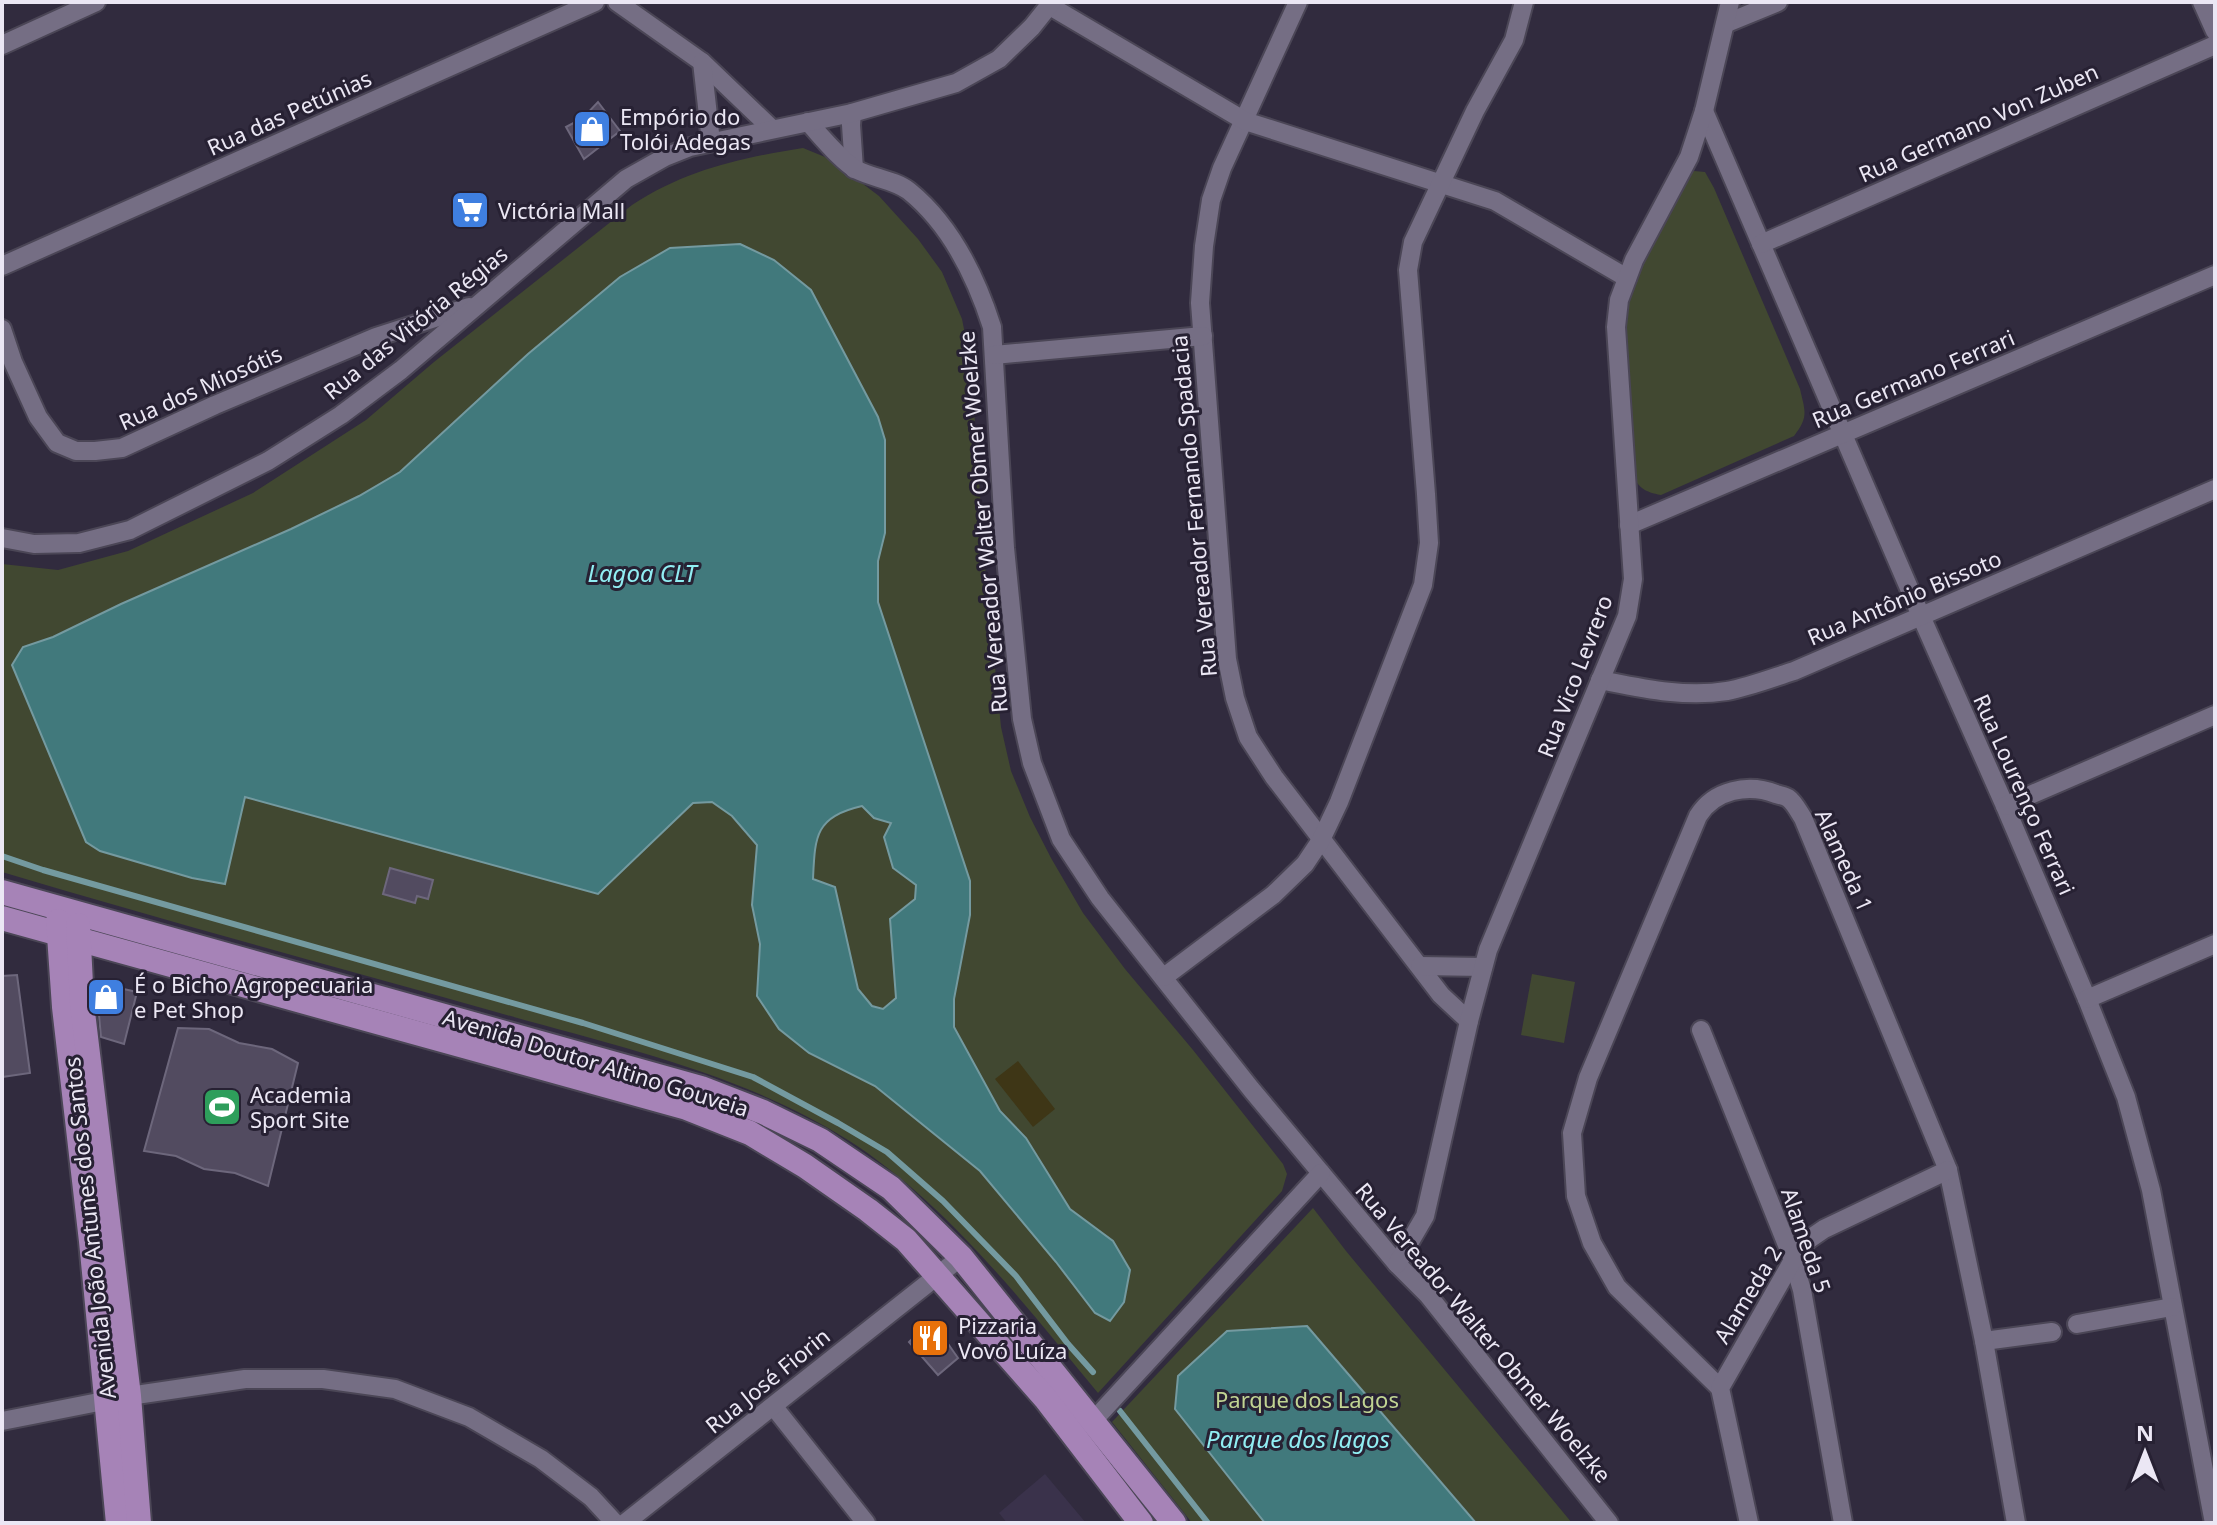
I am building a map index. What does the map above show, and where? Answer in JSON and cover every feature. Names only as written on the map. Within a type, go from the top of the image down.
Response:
[{"type":"main road","name":"Avenida Doutor Altino Gouveia","points":[[2,892],[68,910],[687,1108],[750,1133],[805,1166],[906,1240],[1045,1398],[1141,1523]]},
{"type":"main road","name":"Avenida João Antunes dos Santos","points":[[68,910],[64,1007],[118,1398],[139,1523]]},
{"type":"main road","name":"Avenida Doutor Altino Gouveia","points":[[2,918],[68,937],[333,997],[686,1084],[763,1112],[820,1140],[891,1188],[961,1257],[1174,1523]]},
{"type":"main road","name":"Avenida João Antunes dos Santos","points":[[118,1398],[118,1523]]},
{"type":"street","points":[[2,45],[96,2]]},
{"type":"street","name":"Rua das Petúnias","points":[[2,266],[595,2]]},
{"type":"street","points":[[617,2],[702,62],[772,129]]},
{"type":"street","name":"Rua Vereador Fernando Spadacia","points":[[1298,2],[1222,168],[1211,200],[1204,246],[1200,303],[1227,659],[1235,698],[1248,737],[1274,777],[1441,995],[1469,1021]]},
{"type":"street","points":[[1164,977],[1273,895],[1305,864],[1321,840],[1339,802],[1423,585],[1429,543],[1408,270],[1413,242],[1475,111],[1514,40],[1524,2]]},
{"type":"street","name":"Rua Vico Levrero","points":[[1397,1264],[1425,1216],[1488,950],[1627,616],[1633,579],[1616,327],[1619,300],[1634,260],[1689,157],[1704,111],[1730,2]]},
{"type":"street","points":[[1727,23],[1778,2]]},
{"type":"street","points":[[2202,2],[2215,31]]},
{"type":"street","points":[[1051,4],[1245,121],[1495,201],[1627,278]]},
{"type":"street","name":"Rua das Vitória Régias","points":[[2,538],[34,544],[79,543],[130,530],[268,461],[341,415],[401,370],[626,179],[665,157],[711,142],[852,113],[956,83],[999,59],[1051,4]]},
{"type":"street","name":"Rua Germano Von Zuben","points":[[1761,244],[2215,45]]},
{"type":"street","points":[[702,62],[711,142]]},
{"type":"street","name":"Rua Lourenço Ferrari","points":[[1704,111],[2005,806],[2126,1097],[2151,1190],[2214,1523]]},
{"type":"street","points":[[852,113],[854,169]]},
{"type":"street","name":"Rua Vereador Walter Obmer Woelzke","points":[[808,122],[854,169],[907,190],[938,221],[960,253],[982,296],[992,327],[1005,548],[1022,719],[1032,763],[1061,839],[1100,898],[1251,1089],[1397,1264],[1428,1295],[1609,1523]]},
{"type":"street","name":"Rua Germano Ferrari","points":[[1629,525],[2215,275]]},
{"type":"street","name":"Rua dos Miosótis","points":[[2,329],[38,417],[57,443],[76,451],[95,451],[122,448],[376,337],[480,303]]},
{"type":"street","points":[[994,355],[1203,336]]},
{"type":"street","name":"Rua Antônio Bissoto","points":[[1600,680],[1653,691],[1727,691],[1794,671],[2215,489]]},
{"type":"street","points":[[2005,806],[2215,715]]},
{"type":"street","name":"Alameda 1","points":[[1720,1388],[1617,1287],[1592,1243],[1576,1196],[1572,1133],[1588,1078],[1705,805],[1738,789],[1763,789],[1788,798],[1803,818],[1948,1170],[1984,1341],[2016,1523]]},
{"type":"street","points":[[2087,999],[2215,944]]},
{"type":"street","points":[[1420,966],[1483,967]]},
{"type":"street","name":"Alameda 5","points":[[1701,1030],[1793,1260],[1802,1290],[1843,1523]]},
{"type":"street","name":"Alameda 2","points":[[1720,1388],[1793,1260],[1808,1240],[1824,1229],[1948,1170]]},
{"type":"street","points":[[1045,1398],[1059,1405],[1073,1422],[1084,1424],[1093,1421],[1321,1173]]},
{"type":"street","name":"Rua José Fiorin","points":[[625,1523],[961,1257]]},
{"type":"street","points":[[2077,1324],[2172,1307]]},
{"type":"street","points":[[1984,1341],[2052,1332]]},
{"type":"street","points":[[2,1421],[118,1398],[245,1379],[323,1379],[395,1389],[469,1417],[541,1459],[591,1497],[615,1523]]},
{"type":"street","points":[[1720,1388],[1749,1523]]},
{"type":"street","points":[[774,1407],[866,1523]]},
{"type":"shaded area","points":[[1045,1474],[1086,1523],[1007,1523],[999,1513]]},
{"type":"green space","points":[[803,148],[830,159],[879,196],[918,239],[942,272],[962,319],[971,365],[985,567],[1001,727],[1011,771],[1030,817],[1083,913],[1283,1164],[1287,1174],[1282,1191],[1098,1393],[982,1257],[919,1194],[848,1140],[765,1097],[722,1079],[632,1050],[2,872],[2,564],[58,570],[128,551],[253,493],[366,420],[632,205],[673,183],[714,167]]},
{"type":"green space","points":[[1694,171],[1705,172],[1714,188],[1800,389],[1804,414],[1794,436],[1661,495],[1643,488],[1632,473],[1623,306],[1683,180]]},
{"type":"green space","points":[[1532,974],[1575,982],[1564,1043],[1521,1035]]},
{"type":"green space","name":"Parque dos Lagos","points":[[1313,1208],[1572,1523],[1192,1523],[1112,1422]]},
{"type":"sand","points":[[1018,1061],[1055,1109],[1033,1127],[995,1079]]},
{"type":"water","name":"Lagoa CLT","points":[[740,244],[774,260],[811,290],[878,417],[885,440],[885,533],[878,561],[878,602],[970,881],[970,915],[954,999],[954,1027],[1000,1111],[1026,1138],[1070,1209],[1113,1241],[1130,1270],[1124,1302],[1110,1321],[1095,1313],[980,1171],[875,1086],[809,1053],[779,1029],[757,996],[760,944],[752,905],[757,845],[732,816],[712,802],[693,803],[598,894],[245,797],[225,884],[192,878],[100,851],[86,842],[12,665],[23,647],[53,637],[291,529],[400,472],[528,354],[620,277],[670,248]],"holes":[[[862,806],[874,818],[891,823],[884,837],[893,868],[916,885],[915,899],[890,919],[896,998],[883,1009],[872,1006],[858,989],[835,887],[813,879],[817,840],[826,823],[835,816]]]},
{"type":"water","name":"Parque dos lagos","points":[[1307,1326],[1476,1523],[1265,1523],[1175,1409],[1178,1376],[1227,1331]]},
{"type":"building","name":"Empório do Tolói Adegas","points":[[598,102],[620,131],[584,159],[566,127],[583,118]]},
{"type":"building","points":[[390,868],[433,880],[428,899],[417,896],[415,903],[383,894]]},
{"type":"building","points":[[17,975],[30,1073],[2,1077],[2,976]]},
{"type":"building","points":[[106,985],[137,992],[124,1044],[101,1037],[97,993]]},
{"type":"building","name":"Academia Sport Site","points":[[178,1028],[209,1029],[239,1043],[272,1049],[298,1063],[268,1186],[235,1173],[204,1169],[176,1156],[144,1151]]},
{"type":"building","points":[[932,1327],[939,1331],[958,1358],[938,1375],[909,1342],[922,1329]]},
{"type":"waterway","points":[[2,856],[583,1023],[753,1077],[887,1152],[943,1201],[1016,1276],[1093,1372]]},
{"type":"waterway","points":[[1120,1411],[1208,1523]]},
{"type":"place","name":"Empório do Tolói Adegas","points":[[592,129]]},
{"type":"place","name":"Victória Mall","points":[[470,210]]},
{"type":"place","name":"É o Bicho Agropecuaria e Pet Shop","points":[[106,997]]},
{"type":"place","name":"Academia Sport Site","points":[[222,1107]]},
{"type":"place","name":"Pizzaria Vovó Luíza","points":[[930,1338]]}]
